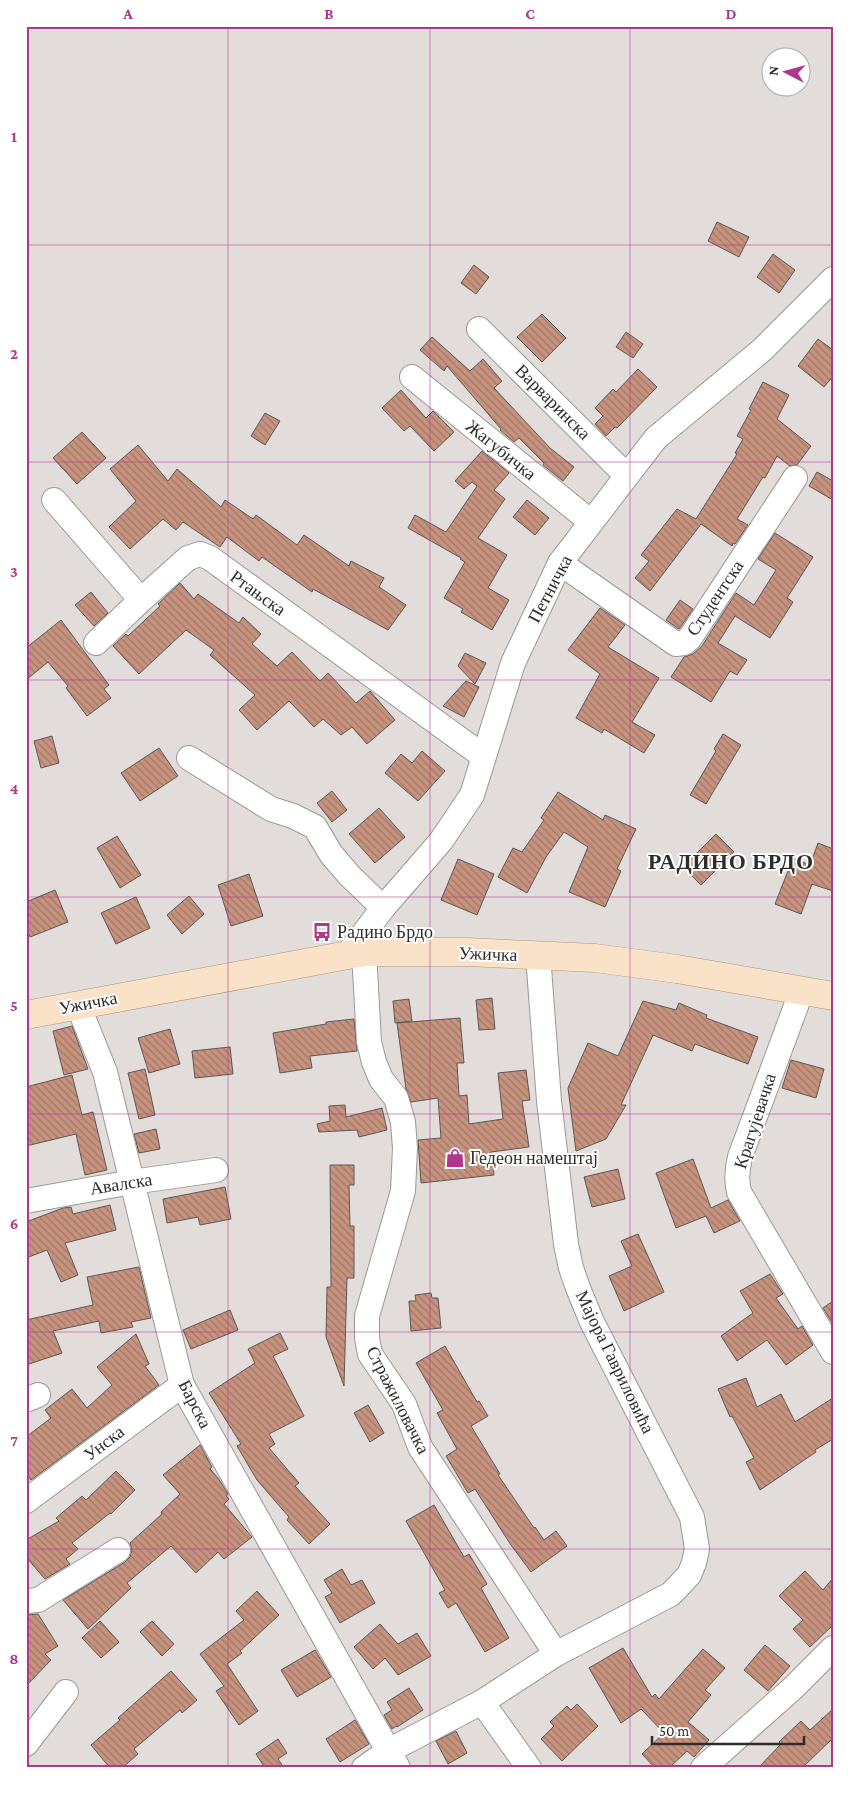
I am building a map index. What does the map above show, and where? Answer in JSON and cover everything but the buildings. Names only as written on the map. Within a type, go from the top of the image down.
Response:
[{"type":"main road","name":"Ужичка","points":[[26,1015],[356,953],[466,952],[596,958],[833,996]]},
{"type":"street","name":"Петничка","points":[[356,953],[383,908],[441,841],[472,795],[513,663],[560,562],[656,438],[762,350],[833,279]]},
{"type":"street","name":"Варваринска","points":[[479,329],[626,475]]},
{"type":"street","name":"Жагубичка","points":[[412,377],[591,522]]},
{"type":"street","name":"Студентска","points":[[560,562],[676,644],[684,643],[690,638],[795,478]]},
{"type":"street","points":[[54,500],[141,600]]},
{"type":"street","name":"Ртањска","points":[[96,644],[188,558],[200,554],[210,558],[483,756]]},
{"type":"street","points":[[189,758],[271,809],[293,816],[315,828],[331,854],[349,875],[383,908]]},
{"type":"street","name":"Стражиловачка","points":[[356,953],[368,1042],[381,1079],[396,1098],[403,1122],[405,1148],[403,1191],[367,1316],[367,1338],[370,1354],[404,1404],[420,1447],[556,1654]]},
{"type":"street","name":"Мајора Гавриловића","points":[[538,955],[549,1102],[566,1244],[572,1268],[592,1322],[692,1517],[697,1549],[689,1575],[671,1594],[556,1654]]},
{"type":"street","name":"Крагујевачка","points":[[802,990],[740,1157],[738,1185],[739,1192],[833,1352]]},
{"type":"street","name":"Барска","points":[[78,1005],[105,1072],[182,1385],[394,1759]]},
{"type":"street","name":"Авалска","points":[[26,1201],[132,1182],[216,1170]]},
{"type":"street","name":"Унска","points":[[26,1501],[182,1385]]},
{"type":"street","points":[[26,1602],[38,1600],[118,1550]]},
{"type":"street","points":[[703,1768],[793,1688],[833,1648]]},
{"type":"street","points":[[364,1768],[394,1759],[556,1654]]},
{"type":"street","points":[[26,1744],[66,1692]]},
{"type":"street","points":[[482,1702],[529,1768]]},
{"type":"place","name":"Радино Брдо","points":[[322,932]]},
{"type":"place","name":"Гедеон намештај","points":[[455,1158]]},
{"type":"district","name":"РАДИНО БРДО","points":[[731,861]]}]
